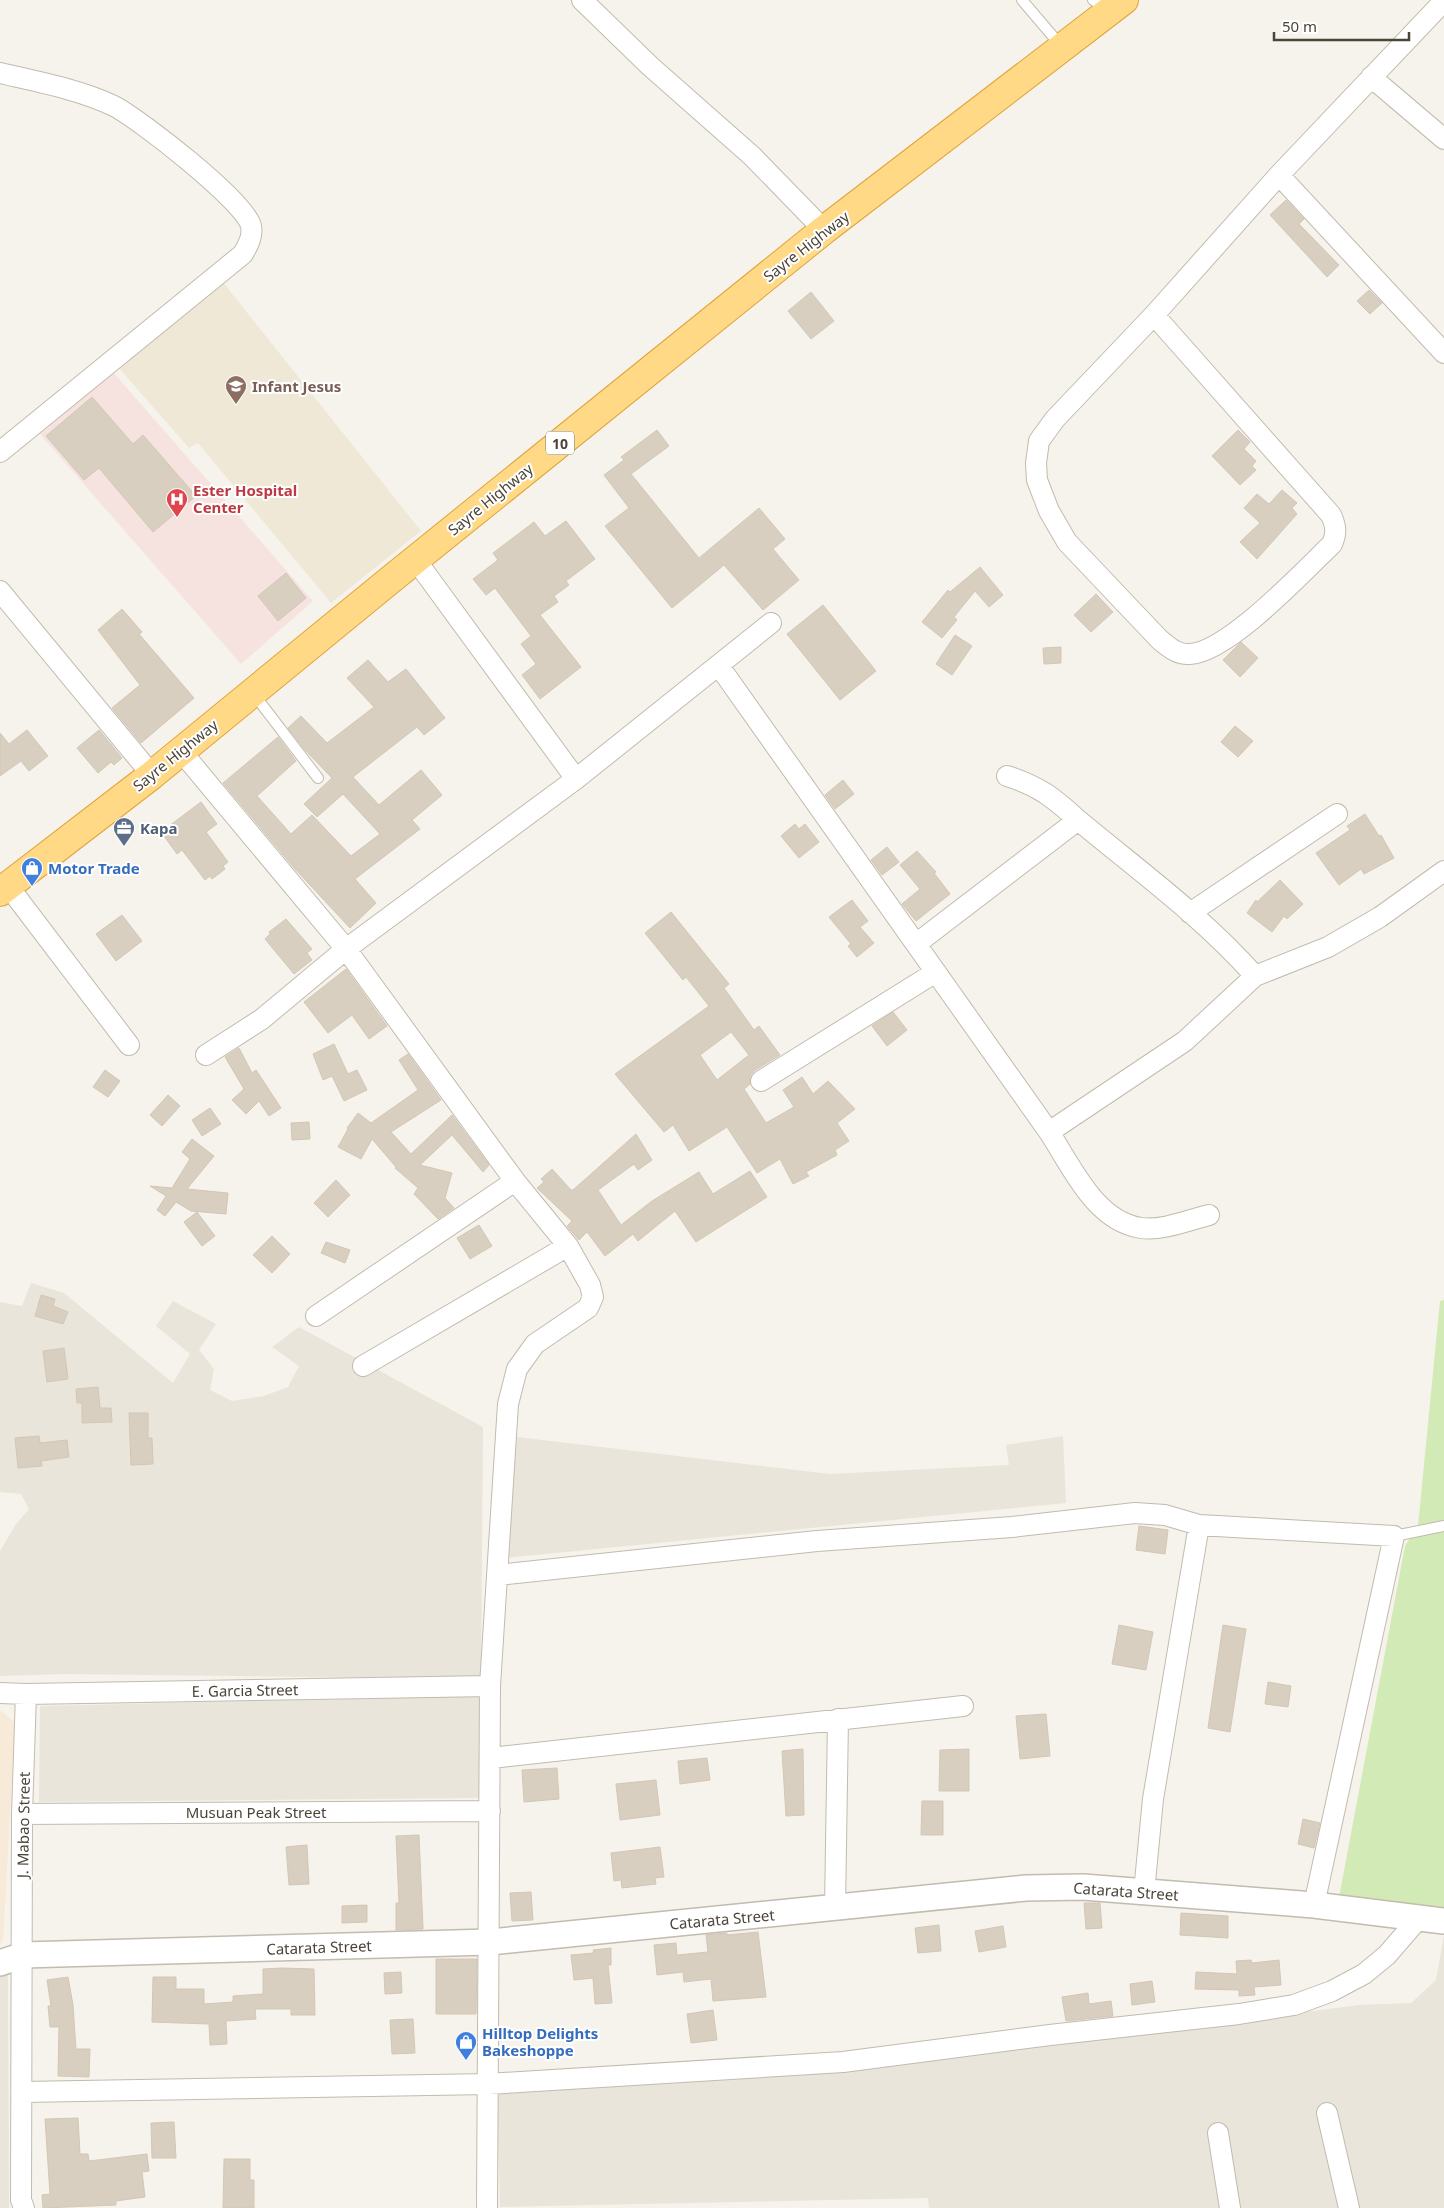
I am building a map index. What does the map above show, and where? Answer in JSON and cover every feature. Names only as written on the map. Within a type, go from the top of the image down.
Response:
[{"type":"highway","name":"Sayre Highway","points":[[6,883],[152,775],[180,750],[415,559],[824,230],[1063,48],[1109,4]]},
{"type":"street","points":[[582,0],[650,66],[752,156],[824,230]]},
{"type":"street","points":[[1154,315],[1331,515],[1335,524],[1336,535],[1332,544],[1283,590],[1236,632],[1205,650],[1190,654],[1174,651],[1160,640],[1067,542],[1049,511],[1037,480],[1036,463],[1039,441],[1055,419],[1154,315],[1371,77],[1444,1]]},
{"type":"street","points":[[0,73],[72,90],[114,107],[142,124],[187,158],[240,208],[251,225],[251,238],[243,254],[0,452]]},
{"type":"street","points":[[1371,77],[1444,139]]},
{"type":"street","points":[[1280,175],[1444,352]]},
{"type":"street","points":[[415,559],[576,779]]},
{"type":"street","points":[[0,591],[152,775]]},
{"type":"street","points":[[206,1055],[262,1019],[346,949],[576,779],[771,623]]},
{"type":"street","points":[[719,666],[1049,1132],[1094,1200],[1116,1221],[1142,1229],[1170,1225],[1209,1215]]},
{"type":"street","points":[[180,750],[346,949],[515,1181],[568,1246],[590,1285],[593,1297],[588,1308],[535,1344],[517,1369],[508,1404],[490,1686],[490,1942],[486,2208]]},
{"type":"street","points":[[1007,776],[1032,784],[1048,793],[1219,938],[1255,976]]},
{"type":"street","points":[[1190,913],[1337,814]]},
{"type":"street","points":[[916,944],[1078,820]]},
{"type":"street","points":[[1049,1132],[1185,1041],[1255,976],[1328,947],[1380,918],[1444,871]]},
{"type":"street","points":[[6,883],[129,1045]]},
{"type":"street","points":[[761,1081],[936,972]]},
{"type":"street","points":[[316,1316],[515,1181]]},
{"type":"street","points":[[363,1366],[568,1246]]},
{"type":"street","points":[[497,1575],[817,1541],[1012,1527],[1136,1513],[1165,1515],[1199,1525],[1394,1536],[1314,1905]]},
{"type":"street","points":[[1144,1892],[1153,1799],[1199,1525]]},
{"type":"street","name":"E. Garcia Street","points":[[0,1693],[490,1686]]},
{"type":"street","name":"J. Mabao Street","points":[[24,2208],[21,2200],[22,2092],[12,1959],[22,1814],[26,1694]]},
{"type":"street","points":[[491,1758],[963,1706]]},
{"type":"street","points":[[835,1908],[838,1719]]},
{"type":"street","name":"Musuan Peak Street","points":[[22,1814],[490,1811]]},
{"type":"street","name":"Catarata Street","points":[[12,1959],[490,1942],[1026,1888],[1083,1887],[1314,1905],[1444,1921]]},
{"type":"street","points":[[22,2092],[488,2084],[872,2059],[1050,2035],[1239,2014],[1294,2005],[1332,1990],[1364,1974],[1387,1955],[1419,1918]]},
{"type":"street","points":[[1327,2113],[1349,2208]]},
{"type":"street","points":[[1218,2133],[1230,2208]]},
{"type":"lane","points":[[1022,0],[1063,48]]},
{"type":"lane","points":[[252,692],[318,778]]},
{"type":"lane","points":[[1394,1536],[1444,1526]]},
{"type":"shaded area","name":"Infant Jesus","points":[[222,281],[421,531],[331,603],[198,443],[189,448],[118,367]]},
{"type":"shaded area","name":"Ester Hospital Center","points":[[113,372],[313,601],[241,664],[40,434]]},
{"type":"shaded area","points":[[31,1283],[64,1293],[173,1383],[190,1354],[156,1326],[173,1301],[216,1324],[199,1350],[214,1369],[210,1390],[232,1401],[264,1396],[288,1387],[299,1366],[272,1347],[299,1327],[483,1427],[481,1679],[64,1674],[0,1676],[0,1551],[16,1524],[29,1509],[21,1494],[0,1492],[0,1302],[22,1306]]},
{"type":"shaded area","points":[[1063,1436],[1066,1503],[505,1558],[517,1437],[830,1474],[1009,1465],[1006,1445]]},
{"type":"shaded area","points":[[479,1696],[480,1798],[39,1802],[40,1706]]},
{"type":"shaded area","points":[[0,1710],[15,1723],[3,1942],[0,1944]]},
{"type":"shaded area","points":[[1444,1935],[1444,2208],[929,2208],[928,2198],[500,2207],[497,2089],[1150,2032],[1359,2005],[1411,2003],[1436,1980]]},
{"type":"shaded area","points":[[8,1973],[9,2208],[0,2208],[0,1975]]},
{"type":"green space","points":[[1444,1300],[1444,1911],[1338,1903],[1405,1546],[1418,1526],[1440,1301]]},
{"type":"building","points":[[1286,200],[1304,219],[1299,224],[1339,265],[1327,277],[1270,215]]},
{"type":"building","points":[[1369,290],[1382,303],[1370,314],[1357,301]]},
{"type":"building","points":[[811,292],[834,321],[811,339],[788,311]]},
{"type":"building","points":[[92,397],[133,444],[143,435],[196,496],[153,532],[99,468],[84,480],[46,436]]},
{"type":"building","points":[[657,430],[669,446],[631,474],[699,558],[759,508],[785,539],[773,549],[799,580],[763,610],[724,565],[672,608],[605,526],[629,508],[604,475],[624,460],[621,457]]},
{"type":"building","points":[[1238,430],[1250,442],[1244,449],[1256,461],[1252,466],[1256,470],[1240,485],[1212,456]]},
{"type":"building","points":[[1282,490],[1297,503],[1292,508],[1297,514],[1257,559],[1240,542],[1260,523],[1244,508],[1257,494],[1269,504]]},
{"type":"building","points":[[566,521],[595,559],[566,581],[569,585],[554,596],[558,602],[540,615],[581,667],[540,699],[522,675],[536,664],[521,644],[531,636],[495,588],[486,595],[473,579],[498,560],[493,553],[534,522],[545,536]]},
{"type":"building","points":[[980,567],[1003,595],[989,607],[975,591],[954,617],[957,620],[942,638],[922,622],[948,590],[950,592]]},
{"type":"building","points":[[286,573],[306,598],[278,621],[258,596]]},
{"type":"building","points":[[1096,594],[1113,612],[1091,632],[1074,615]]},
{"type":"building","points":[[823,605],[876,671],[840,700],[787,634]]},
{"type":"building","points":[[122,609],[142,632],[139,634],[194,698],[141,743],[112,708],[140,685],[98,630]]},
{"type":"building","points":[[955,635],[972,646],[952,675],[936,664]]},
{"type":"building","points":[[1241,642],[1258,658],[1240,677],[1223,660]]},
{"type":"building","points":[[1061,647],[1061,663],[1044,664],[1043,648]]},
{"type":"building","points":[[368,660],[388,682],[406,669],[445,718],[424,735],[417,727],[353,777],[379,805],[421,770],[442,795],[412,820],[420,829],[355,879],[376,903],[350,928],[295,869],[223,783],[278,737],[296,761],[257,796],[291,834],[312,815],[351,856],[380,834],[343,794],[317,817],[304,804],[332,778],[306,751],[288,728],[301,716],[327,743],[374,707],[347,678]]},
{"type":"building","points":[[1235,726],[1253,741],[1238,757],[1221,742]]},
{"type":"building","points":[[27,730],[48,756],[29,771],[21,761],[0,776],[0,733],[9,744]]},
{"type":"building","points":[[99,730],[122,758],[114,765],[111,762],[98,773],[77,748]]},
{"type":"building","points":[[843,780],[854,794],[835,809],[825,795]]},
{"type":"building","points":[[201,802],[217,824],[206,832],[228,862],[223,866],[225,869],[212,879],[210,876],[205,880],[182,850],[177,854],[161,832]]},
{"type":"building","points":[[1365,814],[1379,836],[1381,835],[1394,858],[1364,874],[1361,869],[1339,885],[1316,853],[1350,830],[1347,826]]},
{"type":"building","points":[[795,824],[799,829],[805,824],[819,842],[799,858],[781,836]]},
{"type":"building","points":[[887,847],[899,862],[882,875],[871,860]]},
{"type":"building","points":[[917,851],[936,872],[934,873],[950,894],[916,921],[902,904],[920,889],[900,865]]},
{"type":"building","points":[[1280,880],[1303,904],[1287,919],[1284,916],[1272,932],[1247,913],[1256,900],[1257,902]]},
{"type":"building","points":[[852,900],[868,921],[860,927],[874,943],[857,957],[848,946],[851,944],[829,917]]},
{"type":"building","points":[[671,912],[729,984],[724,988],[754,1030],[759,1026],[780,1055],[754,1071],[750,1076],[750,1084],[744,1089],[766,1123],[794,1107],[783,1090],[802,1077],[813,1094],[828,1081],[855,1109],[837,1123],[849,1141],[835,1150],[837,1155],[806,1172],[809,1176],[793,1184],[780,1159],[757,1173],[727,1127],[689,1151],[673,1125],[664,1132],[615,1074],[709,1006],[686,977],[683,980],[645,933]],"holes":[[[731,1032],[749,1055],[717,1080],[700,1055]]]},
{"type":"building","points":[[122,915],[142,941],[116,961],[96,934]]},
{"type":"building","points":[[286,919],[312,949],[307,953],[312,960],[294,974],[265,939],[270,934],[269,932]]},
{"type":"building","points":[[346,969],[387,1026],[369,1039],[352,1015],[328,1033],[304,1002]]},
{"type":"building","points":[[893,1012],[907,1030],[887,1046],[872,1026]]},
{"type":"building","points":[[334,1044],[348,1074],[357,1070],[367,1090],[344,1101],[332,1076],[323,1080],[313,1054]]},
{"type":"building","points":[[239,1048],[252,1073],[256,1070],[281,1108],[269,1116],[259,1101],[246,1114],[232,1100],[244,1089],[225,1057]]},
{"type":"building","points":[[408,1054],[441,1100],[391,1132],[411,1154],[452,1115],[489,1165],[483,1172],[452,1135],[420,1165],[452,1173],[445,1198],[454,1208],[438,1219],[414,1194],[418,1188],[395,1168],[372,1139],[361,1159],[338,1147],[347,1128],[358,1113],[371,1123],[418,1090],[399,1060]]},
{"type":"building","points":[[105,1070],[120,1081],[108,1097],[93,1087]]},
{"type":"building","points":[[168,1095],[180,1106],[162,1126],[150,1115]]},
{"type":"building","points":[[210,1108],[221,1124],[202,1136],[192,1120]]},
{"type":"building","points":[[309,1122],[310,1139],[292,1140],[291,1123]]},
{"type":"building","points":[[636,1134],[652,1160],[638,1170],[634,1164],[598,1190],[621,1225],[652,1201],[699,1172],[713,1194],[750,1171],[767,1197],[696,1242],[675,1211],[638,1241],[633,1234],[605,1256],[587,1232],[579,1240],[567,1226],[572,1221],[537,1188],[544,1182],[541,1179],[552,1169],[573,1190]]},
{"type":"building","points":[[192,1139],[214,1156],[187,1189],[228,1193],[226,1214],[191,1211],[176,1202],[165,1216],[157,1210],[166,1196],[150,1186],[172,1188],[190,1159],[182,1152]]},
{"type":"building","points":[[336,1180],[350,1195],[328,1217],[314,1203]]},
{"type":"building","points":[[197,1212],[215,1236],[202,1246],[184,1222]]},
{"type":"building","points":[[479,1225],[492,1246],[470,1259],[457,1238]]},
{"type":"building","points":[[272,1236],[290,1254],[272,1273],[253,1255]]},
{"type":"building","points":[[326,1242],[350,1250],[345,1263],[321,1253]]},
{"type":"building","points":[[41,1295],[55,1299],[53,1306],[68,1312],[63,1324],[35,1316]]},
{"type":"building","points":[[64,1348],[68,1379],[47,1382],[43,1351]]},
{"type":"building","points":[[98,1387],[100,1408],[111,1408],[112,1422],[82,1423],[82,1403],[77,1403],[76,1389]]},
{"type":"building","points":[[129,1413],[148,1413],[148,1438],[152,1438],[153,1464],[131,1465]]},
{"type":"building","points":[[39,1436],[40,1443],[67,1440],[69,1457],[41,1461],[42,1466],[18,1468],[15,1438]]},
{"type":"building","points":[[1139,1526],[1168,1530],[1165,1554],[1136,1550]]},
{"type":"building","points":[[1119,1625],[1153,1632],[1146,1670],[1112,1664]]},
{"type":"building","points":[[1223,1625],[1246,1629],[1230,1732],[1208,1728]]},
{"type":"building","points":[[1268,1682],[1291,1686],[1288,1707],[1265,1704]]},
{"type":"building","points":[[1046,1714],[1050,1756],[1020,1759],[1016,1716]]},
{"type":"building","points":[[803,1749],[804,1815],[786,1816],[782,1751]]},
{"type":"building","points":[[969,1749],[969,1791],[939,1791],[940,1750]]},
{"type":"building","points":[[707,1758],[710,1780],[680,1784],[678,1761]]},
{"type":"building","points":[[557,1768],[559,1799],[524,1802],[522,1770]]},
{"type":"building","points":[[656,1780],[660,1815],[620,1820],[616,1784]]},
{"type":"building","points":[[922,1801],[943,1801],[943,1835],[921,1835]]},
{"type":"building","points":[[1303,1819],[1320,1823],[1314,1848],[1298,1844]]},
{"type":"building","points":[[419,1835],[423,1929],[396,1930],[396,1903],[399,1903],[396,1836]]},
{"type":"building","points":[[307,1845],[309,1884],[289,1885],[286,1847]]},
{"type":"building","points":[[660,1847],[664,1877],[655,1878],[656,1884],[622,1888],[621,1880],[614,1881],[611,1853]]},
{"type":"building","points":[[531,1892],[533,1920],[512,1921],[510,1893]]},
{"type":"building","points":[[1084,1903],[1100,1903],[1102,1928],[1086,1929]]},
{"type":"building","points":[[367,1905],[367,1922],[342,1923],[342,1906]]},
{"type":"building","points":[[1181,1913],[1228,1916],[1228,1938],[1180,1935]]},
{"type":"building","points":[[939,1925],[941,1951],[918,1953],[915,1928]]},
{"type":"building","points":[[1003,1926],[1006,1947],[979,1952],[975,1931]]},
{"type":"building","points":[[758,1932],[766,1997],[713,2001],[711,1979],[684,1982],[683,1972],[657,1975],[654,1945],[676,1943],[677,1955],[708,1952],[706,1935]]},
{"type":"building","points":[[611,1948],[611,1965],[608,1965],[612,2003],[595,2004],[593,1978],[574,1980],[571,1955],[594,1953],[593,1950]]},
{"type":"building","points":[[436,1959],[477,1959],[476,2014],[436,2014]]},
{"type":"building","points":[[1251,1960],[1252,1963],[1279,1960],[1281,1985],[1254,1987],[1255,1995],[1239,1996],[1239,1990],[1195,1989],[1196,1972],[1237,1974],[1236,1961]]},
{"type":"building","points":[[263,1969],[314,1969],[315,2015],[291,2015],[291,2009],[255,2009],[256,2019],[226,2021],[227,2044],[210,2045],[209,2024],[152,2022],[153,1977],[176,1977],[176,1989],[204,1989],[204,2004],[233,2002],[233,1996],[263,1994]]},
{"type":"building","points":[[401,1972],[402,1993],[385,1994],[384,1973]]},
{"type":"building","points":[[68,1977],[73,2005],[76,2049],[90,2049],[89,2077],[58,2076],[59,2027],[50,2027],[48,2006],[51,2006],[47,1980]]},
{"type":"building","points":[[1152,1981],[1155,2002],[1132,2005],[1130,1984]]},
{"type":"building","points":[[1088,1993],[1089,2004],[1111,2001],[1113,2016],[1066,2021],[1062,1997]]},
{"type":"building","points":[[713,2010],[717,2040],[691,2043],[687,2014]]},
{"type":"building","points":[[413,2019],[415,2053],[392,2054],[390,2020]]},
{"type":"building","points":[[78,2118],[80,2154],[88,2154],[89,2161],[147,2154],[149,2171],[142,2172],[145,2197],[116,2201],[116,2205],[43,2208],[42,2195],[50,2194],[45,2119]]},
{"type":"building","points":[[174,2122],[176,2158],[152,2158],[151,2123]]},
{"type":"building","points":[[224,2159],[250,2159],[250,2180],[254,2180],[254,2208],[223,2208]]},
{"type":"place","name":"Infant Jesus","points":[[236,405]]},
{"type":"place","name":"Ester Hospital Center","points":[[177,518]]},
{"type":"place","name":"Kapa","points":[[124,847]]},
{"type":"place","name":"Motor Trade","points":[[32,887]]},
{"type":"place","name":"Hilltop Delights Bakeshoppe","points":[[466,2061]]}]
